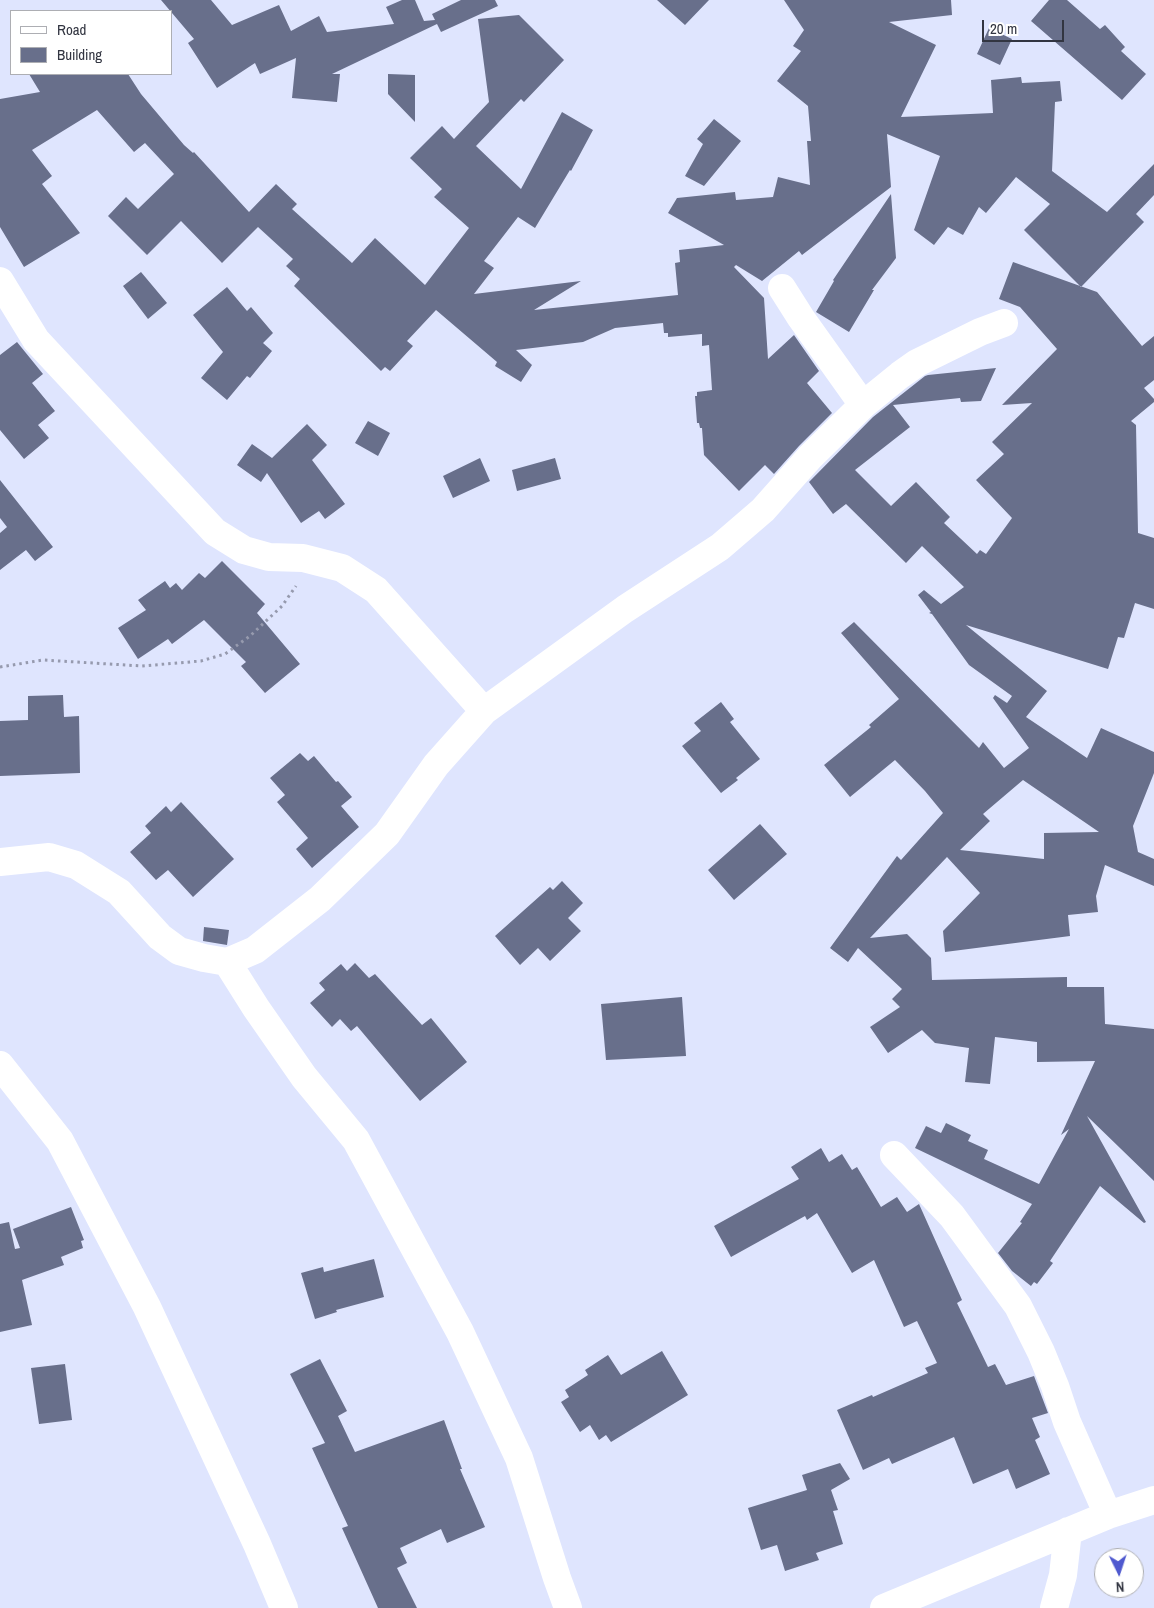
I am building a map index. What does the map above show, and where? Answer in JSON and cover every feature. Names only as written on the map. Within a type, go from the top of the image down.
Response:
[{"type":"street","points":[[0,281],[36,340],[215,532],[244,550],[269,557],[303,558],[342,568],[376,590],[484,711]]},
{"type":"street","points":[[782,288],[830,361],[863,405]]},
{"type":"street","points":[[0,862],[49,857],[76,865],[119,892],[160,937],[179,951],[227,962],[255,950],[320,899],[387,834],[436,765],[484,711],[625,609],[720,547],[763,510],[810,458],[863,405],[900,375],[917,363],[980,332],[1004,323]]},
{"type":"street","points":[[227,962],[304,1077],[356,1140],[460,1332],[519,1458],[556,1578],[568,1608]]},
{"type":"street","points":[[0,1065],[60,1141],[155,1324],[257,1544],[284,1608]]},
{"type":"street","points":[[894,1155],[952,1216],[1018,1306],[1041,1352],[1067,1422],[1108,1515]]},
{"type":"street","points":[[884,1608],[1108,1515],[1154,1500]]},
{"type":"street","points":[[1054,1608],[1064,1575],[1068,1531]]},
{"type":"path","points":[[0,667],[43,660],[142,666],[201,661],[225,654],[250,636],[282,606],[312,560]]},
{"type":"building","points":[[161,0],[211,0],[232,25],[279,5],[291,31],[319,16],[327,32],[394,24],[386,7],[402,0],[415,0],[424,21],[435,20],[432,14],[461,0],[495,0],[498,6],[441,32],[437,24],[332,74],[340,74],[337,102],[292,98],[296,58],[260,74],[255,63],[217,88],[188,43],[194,39],[172,13],[172,10],[169,10]]},
{"type":"building","points":[[657,0],[709,0],[685,25]]},
{"type":"building","points":[[784,0],[951,0],[952,15],[889,22],[936,45],[901,117],[993,113],[991,80],[1021,77],[1022,83],[1060,81],[1062,101],[1055,102],[1052,171],[1107,212],[1154,164],[1154,195],[1136,214],[1144,222],[1081,287],[1024,230],[1050,204],[1016,177],[986,213],[979,207],[963,235],[948,227],[934,245],[914,230],[940,156],[887,134],[891,187],[802,255],[799,251],[762,281],[736,265],[734,267],[764,298],[768,359],[794,335],[819,371],[807,383],[832,413],[774,474],[765,465],[739,491],[704,455],[702,428],[697,423],[695,396],[697,396],[697,392],[712,390],[709,345],[702,346],[702,334],[668,337],[668,333],[664,333],[663,323],[615,328],[583,342],[516,350],[532,365],[521,382],[495,366],[497,362],[436,310],[407,341],[413,346],[390,371],[385,367],[381,371],[294,286],[300,279],[286,266],[293,259],[258,227],[222,263],[181,221],[147,255],[108,216],[126,197],[138,209],[174,174],[145,143],[134,152],[97,110],[32,150],[52,176],[42,184],[80,233],[24,267],[0,227],[0,99],[40,92],[30,75],[129,75],[141,94],[184,145],[194,152],[249,212],[276,184],[297,204],[292,209],[352,263],[375,238],[425,285],[469,228],[434,197],[442,189],[410,158],[442,126],[454,139],[489,102],[478,19],[519,15],[564,60],[524,102],[521,99],[476,146],[521,189],[562,112],[593,130],[571,171],[535,228],[518,217],[484,261],[494,268],[474,294],[581,281],[534,310],[678,295],[675,263],[680,262],[679,250],[724,245],[668,213],[677,198],[735,192],[736,200],[773,197],[778,177],[810,185],[807,141],[811,141],[808,106],[777,81],[801,51],[793,46],[804,30]]},
{"type":"building","points":[[1049,0],[1067,0],[1100,29],[1105,25],[1125,47],[1121,51],[1146,74],[1122,100],[1031,21]]},
{"type":"building","points":[[989,28],[1012,39],[1000,65],[977,54]]},
{"type":"building","points":[[388,74],[415,75],[415,122],[388,94]]},
{"type":"building","points":[[714,119],[741,141],[704,186],[685,176],[703,144],[697,139]]},
{"type":"building","points":[[891,194],[896,258],[872,290],[874,290],[849,332],[816,312],[833,280]]},
{"type":"building","points":[[1013,262],[1097,292],[1142,346],[1154,336],[1154,380],[1144,388],[1154,399],[1154,402],[1131,421],[1136,425],[1138,533],[1154,538],[1154,609],[1135,603],[1124,638],[1118,637],[1108,669],[966,625],[1047,691],[1026,717],[1087,758],[1101,728],[1154,752],[1154,773],[1133,826],[1138,852],[1154,859],[1154,886],[1105,865],[1096,896],[1098,912],[1068,915],[1070,936],[945,952],[943,931],[980,893],[947,857],[870,938],[907,934],[931,958],[932,980],[1067,977],[1067,987],[1104,987],[1105,1024],[1154,1029],[1154,1181],[1087,1116],[1146,1222],[1144,1223],[1100,1186],[1050,1261],[1053,1263],[1037,1284],[1034,1282],[1031,1286],[1012,1271],[998,1253],[1022,1223],[1020,1222],[1032,1204],[915,1148],[926,1126],[941,1133],[946,1123],[971,1135],[968,1141],[988,1150],[984,1159],[1039,1184],[1069,1129],[1061,1135],[1095,1061],[1037,1062],[1037,1042],[995,1037],[990,1084],[965,1082],[969,1048],[935,1043],[922,1030],[888,1053],[870,1027],[900,1007],[892,999],[902,989],[858,948],[848,962],[830,948],[897,856],[901,860],[943,813],[895,760],[850,797],[824,765],[871,727],[869,725],[899,699],[841,633],[854,622],[979,748],[983,742],[1004,768],[1029,748],[993,698],[995,695],[1007,703],[1012,696],[969,665],[932,614],[929,613],[931,612],[918,595],[924,590],[941,604],[964,587],[922,546],[906,563],[846,504],[833,514],[809,482],[873,417],[925,376],[996,368],[981,401],[961,402],[960,398],[893,405],[910,427],[855,470],[891,506],[916,482],[950,517],[944,523],[977,554],[980,550],[986,554],[1012,518],[976,480],[1004,454],[992,442],[1032,403],[1002,405],[1057,349],[1020,307],[999,299]],"holes":[[[1023,780],[1099,832],[1044,833],[1044,859],[960,850],[990,821],[983,814]]]},
{"type":"building","points":[[141,272],[167,303],[148,319],[123,286]]},
{"type":"building","points":[[227,287],[247,311],[251,307],[273,333],[263,343],[272,351],[250,378],[247,376],[227,400],[201,378],[223,352],[193,315]]},
{"type":"building","points":[[17,342],[43,374],[32,383],[55,411],[38,425],[49,438],[24,459],[0,430],[0,355]]},
{"type":"building","points":[[368,421],[390,433],[378,456],[355,443]]},
{"type":"building","points":[[307,424],[327,445],[312,460],[345,504],[325,519],[319,511],[301,523],[267,473],[261,482],[237,465],[252,444],[272,458]]},
{"type":"building","points":[[480,458],[490,481],[453,498],[443,476]]},
{"type":"building","points":[[555,458],[561,479],[517,491],[512,470]]},
{"type":"building","points":[[0,480],[53,547],[35,561],[26,550],[0,570],[0,533],[7,527],[0,518]]},
{"type":"building","points":[[222,561],[265,604],[257,613],[300,664],[265,693],[241,666],[246,662],[204,620],[172,644],[168,639],[138,659],[118,628],[146,610],[138,600],[165,581],[170,588],[176,583],[182,590],[199,573],[205,578]]},
{"type":"building","points":[[63,695],[64,717],[79,716],[80,773],[0,776],[0,721],[28,720],[28,696]]},
{"type":"building","points":[[721,702],[734,719],[730,722],[760,759],[721,793],[682,746],[701,731],[694,723]]},
{"type":"building","points":[[300,753],[308,761],[314,756],[336,782],[338,781],[352,797],[341,806],[359,827],[312,868],[296,849],[308,838],[277,802],[285,795],[270,778]]},
{"type":"building","points":[[181,802],[234,859],[193,897],[168,870],[156,880],[130,852],[151,833],[145,826],[166,806],[171,812]]},
{"type":"building","points":[[760,824],[787,854],[734,900],[708,870]]},
{"type":"building","points":[[562,881],[583,903],[568,918],[581,931],[550,961],[538,948],[520,965],[495,936],[550,887],[553,890]]},
{"type":"building","points":[[204,927],[229,930],[227,945],[203,941]]},
{"type":"building","points":[[355,963],[369,978],[375,974],[422,1025],[431,1018],[467,1062],[420,1101],[357,1026],[351,1031],[340,1019],[332,1027],[310,1003],[325,990],[319,983],[341,964],[347,971]]},
{"type":"building","points":[[682,997],[686,1056],[606,1060],[601,1004]]},
{"type":"building","points":[[821,1148],[829,1162],[842,1154],[852,1170],[857,1167],[881,1207],[897,1197],[907,1212],[919,1204],[962,1300],[957,1303],[988,1367],[995,1364],[1006,1385],[1034,1376],[1048,1413],[1032,1418],[1040,1437],[1035,1440],[1050,1474],[1016,1489],[1008,1469],[973,1484],[954,1437],[892,1464],[889,1458],[863,1470],[837,1410],[872,1395],[873,1397],[928,1373],[925,1368],[937,1363],[917,1321],[904,1327],[874,1260],[852,1273],[817,1213],[807,1220],[805,1216],[731,1257],[714,1226],[799,1179],[791,1167]]},
{"type":"building","points":[[71,1207],[84,1240],[81,1241],[83,1248],[61,1257],[64,1265],[22,1280],[32,1325],[0,1332],[0,1224],[9,1222],[15,1249],[20,1248],[13,1229]]},
{"type":"building","points":[[374,1259],[384,1297],[336,1310],[337,1312],[315,1319],[301,1273],[323,1267],[324,1272]]},
{"type":"building","points":[[662,1351],[688,1395],[611,1442],[606,1435],[599,1440],[590,1425],[580,1432],[561,1402],[569,1397],[565,1390],[588,1375],[585,1370],[608,1355],[621,1375]]},
{"type":"building","points":[[320,1359],[347,1411],[338,1416],[355,1452],[444,1420],[462,1469],[460,1469],[485,1527],[447,1543],[441,1529],[400,1548],[407,1563],[397,1568],[417,1608],[378,1608],[342,1528],[348,1526],[312,1448],[325,1443],[290,1374]]},
{"type":"building","points":[[65,1364],[72,1420],[39,1424],[31,1368]]},
{"type":"building","points":[[840,1463],[850,1479],[831,1490],[838,1510],[833,1511],[843,1544],[816,1553],[819,1560],[785,1571],[777,1545],[761,1550],[748,1508],[807,1490],[802,1475]]}]
